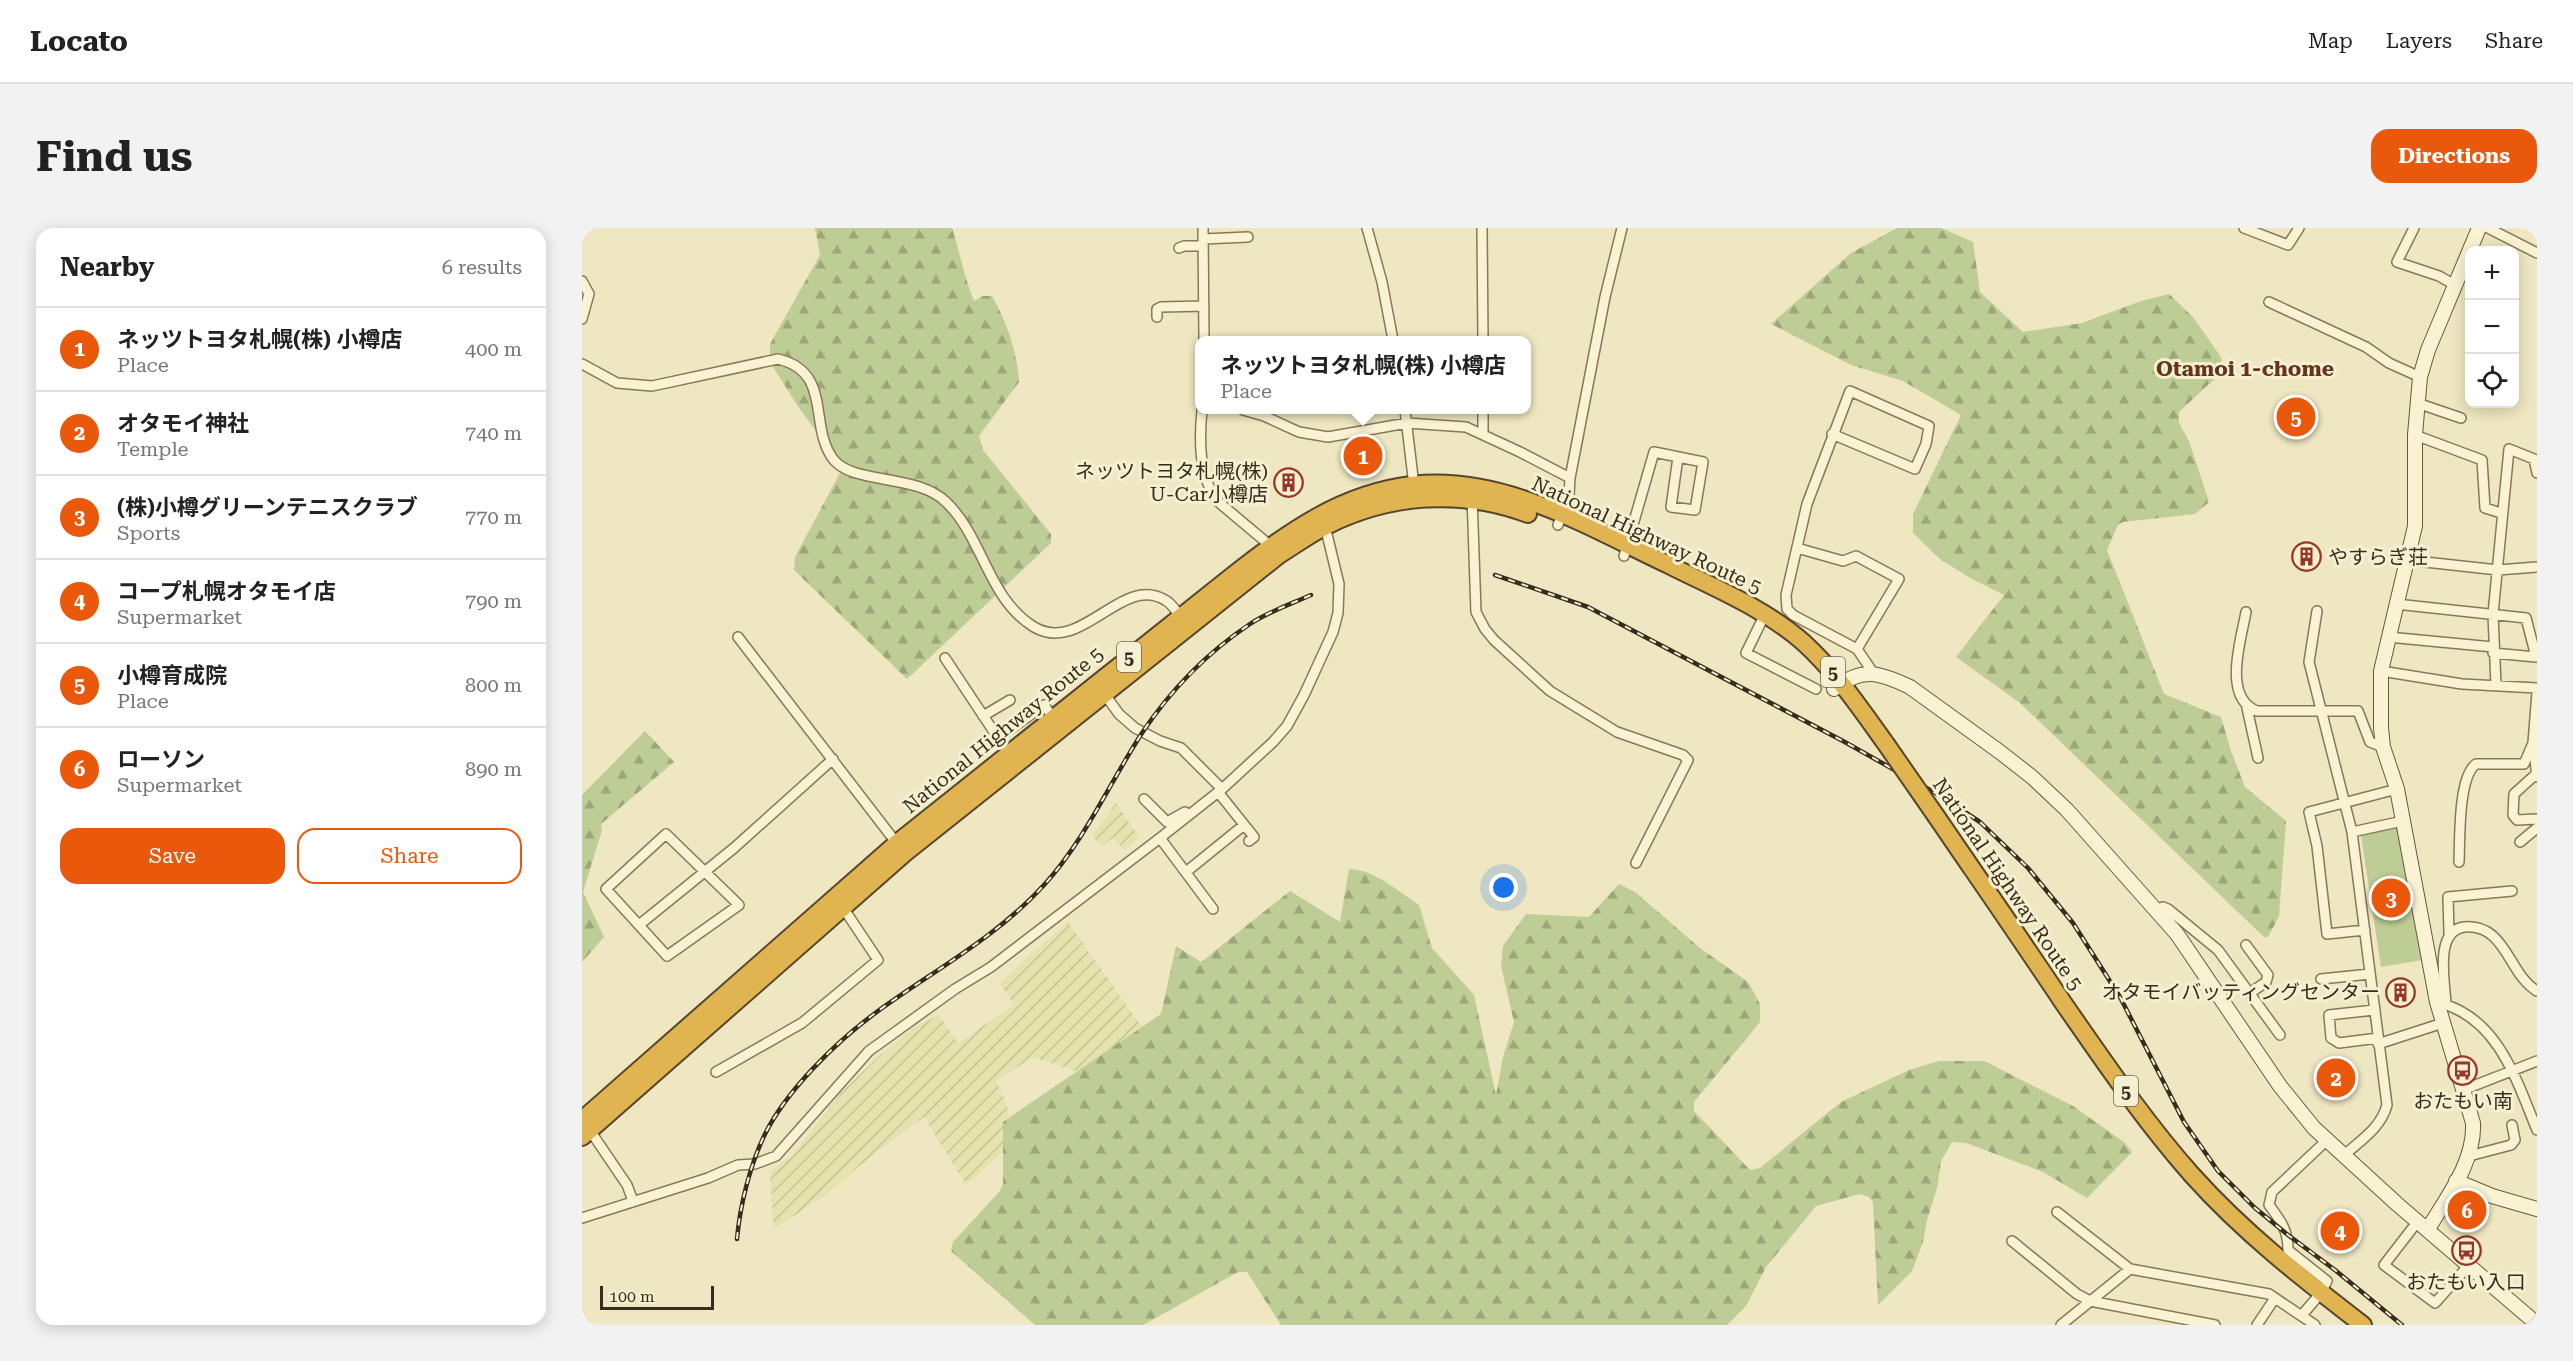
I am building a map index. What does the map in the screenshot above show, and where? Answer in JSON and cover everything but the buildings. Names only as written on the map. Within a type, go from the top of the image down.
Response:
[{"type":"highway","name":"National Highway Route 5","points":[[584,1126],[901,848],[1320,514],[1384,490],[1472,493],[1518,498],[1762,619],[1803,642],[1838,686],[2158,1135],[2232,1217],[2345,1325]]},
{"type":"highway","name":"National Highway Route 5","points":[[1275,550],[1325,526],[1414,491]]},
{"type":"highway","name":"National Highway Route 5","points":[[2317,1297],[2363,1325]]},
{"type":"street","points":[[1203,228],[1204,336]]},
{"type":"street","points":[[1367,228],[1382,282],[1392,336]]},
{"type":"street","points":[[1482,228],[1483,336]]},
{"type":"street","points":[[1560,520],[1569,495],[1570,478],[1605,297],[1622,228]]},
{"type":"street","points":[[2244,228],[2288,245],[2299,228]]},
{"type":"street","points":[[2414,228],[2397,262],[2439,276],[2455,285]]},
{"type":"street","points":[[2442,1003],[2397,789],[2383,747],[2381,671],[2415,526],[2415,435],[2420,377],[2428,350],[2479,228]]},
{"type":"street","points":[[2488,228],[2537,253]]},
{"type":"street","points":[[1179,248],[1203,242],[1248,237]]},
{"type":"street","points":[[582,281],[590,294],[582,319]]},
{"type":"street","points":[[2269,302],[2366,347],[2389,363],[2420,377]]},
{"type":"street","points":[[1157,317],[1157,309],[1161,307],[1204,306]]},
{"type":"street","points":[[582,364],[617,384],[652,386],[778,359],[797,364],[807,374],[819,410],[826,447],[842,469],[910,483],[945,501],[962,523],[1006,601],[1013,610],[1036,628],[1051,633],[1083,627],[1123,600],[1138,596],[1154,596],[1166,600],[1184,622]]},
{"type":"street","points":[[1832,434],[1915,469],[1926,444],[1929,426],[1850,391],[1832,434],[1807,504],[1786,595],[1787,609],[1793,615],[1857,649],[1874,675]]},
{"type":"street","points":[[2417,403],[2461,418]]},
{"type":"street","points":[[1202,414],[1199,443],[1209,490],[1216,501],[1275,550]]},
{"type":"street","points":[[1257,414],[1299,432],[1328,437],[1407,423],[1466,427],[1570,478]]},
{"type":"street","points":[[1406,414],[1414,491]]},
{"type":"street","points":[[1483,414],[1483,434]]},
{"type":"street","points":[[2415,435],[2482,460],[2485,508],[2501,513]]},
{"type":"street","points":[[2496,685],[2493,614],[2509,449],[2536,459],[2537,472]]},
{"type":"street","points":[[1626,551],[1654,452],[1703,462],[1695,510],[1671,507],[1678,457]]},
{"type":"street","points":[[1472,493],[1476,612],[1485,629],[1550,691],[1617,732],[1683,755],[1688,760],[1636,863]]},
{"type":"street","points":[[582,1218],[708,1178],[738,1165],[754,1164],[776,1156],[869,1051],[886,1036],[955,988],[991,967],[1190,815],[1273,742],[1287,726],[1333,633],[1338,613],[1339,584],[1325,526]]},
{"type":"street","points":[[1797,548],[1843,561],[1856,556],[1899,579],[1857,649]]},
{"type":"street","points":[[2407,560],[2498,570],[2537,567]]},
{"type":"street","points":[[2388,638],[2536,657],[2526,618],[2396,604]]},
{"type":"street","points":[[2317,611],[2309,662],[2352,832],[2387,1105],[2384,1118],[2343,1156]]},
{"type":"street","points":[[2246,612],[2237,658],[2237,692],[2247,708],[2258,758]]},
{"type":"street","points":[[1762,619],[1746,653],[1816,689]]},
{"type":"street","points":[[738,637],[901,848]]},
{"type":"street","points":[[945,658],[998,738],[1044,705],[1057,723]]},
{"type":"street","points":[[2381,671],[2462,684],[2537,690],[2533,743],[2536,776],[2514,794],[2513,815],[2517,820],[2537,819]]},
{"type":"street","points":[[1838,686],[1853,675],[1874,675],[1885,676],[1910,687],[2032,777],[2067,810],[2156,909],[2211,982],[2280,1086],[2326,1141],[2537,1324]]},
{"type":"street","points":[[1100,688],[1119,714],[1135,728],[1160,741],[1181,748],[1220,791],[1254,837],[1249,841]]},
{"type":"street","points":[[983,716],[1010,700]]},
{"type":"street","points":[[2247,708],[2257,711],[2358,711],[2370,742],[2383,747]]},
{"type":"street","points":[[2459,862],[2466,781],[2472,768],[2476,764],[2524,764],[2533,743]]},
{"type":"street","points":[[639,925],[794,797],[833,759]]},
{"type":"street","points":[[2365,930],[2327,934],[2317,846],[2309,812],[2397,789]]},
{"type":"street","points":[[1144,799],[1167,822],[1185,812],[1190,815]]},
{"type":"street","points":[[2352,832],[2403,820]]},
{"type":"street","points":[[1186,872],[1244,825]]},
{"type":"street","points":[[2520,842],[2537,828]]},
{"type":"street","points":[[666,834],[706,871],[739,905],[667,956],[606,889],[666,834]]},
{"type":"street","points":[[1160,838],[1213,909]]},
{"type":"street","points":[[2449,933],[2448,897],[2512,891]]},
{"type":"street","points":[[716,1072],[802,1023],[878,960],[839,902]]},
{"type":"street","points":[[2156,909],[2163,907],[2168,909],[2218,950],[2280,1035]]},
{"type":"street","points":[[2469,1265],[2435,1303],[2384,1265],[2423,1225],[2456,1181],[2469,1156],[2474,1137],[2473,1123],[2443,1023],[2444,942],[2449,933],[2457,928],[2484,929],[2503,945],[2528,985],[2537,991]]},
{"type":"street","points":[[2246,945],[2268,975],[2266,982],[2250,993]]},
{"type":"street","points":[[2321,979],[2370,974]]},
{"type":"street","points":[[2442,1003],[2462,1012],[2487,1031],[2512,1070],[2537,1130]]},
{"type":"street","points":[[2374,1010],[2329,1015],[2331,1038],[2339,1043],[2378,1041],[2443,1023]]},
{"type":"street","points":[[2463,1090],[2537,1061]]},
{"type":"street","points":[[2469,1156],[2511,1145],[2515,1140],[2512,1125]]},
{"type":"street","points":[[584,1126],[627,1185],[633,1201]]},
{"type":"street","points":[[2302,1315],[2327,1281],[2288,1250],[2288,1235],[2269,1205],[2271,1192],[2326,1141]]},
{"type":"street","points":[[2456,1181],[2492,1196],[2537,1209]]},
{"type":"street","points":[[2057,1212],[2130,1269],[2269,1294],[2315,1325]]},
{"type":"street","points":[[2012,1241],[2077,1294],[2090,1301],[2215,1325]]},
{"type":"street","points":[[2061,1325],[2130,1269]]},
{"type":"street","points":[[2258,1325],[2275,1298]]},
{"type":"green space","points":[[815,228],[952,228],[974,301],[983,296],[992,296],[1014,348],[1019,382],[979,436],[983,450],[1051,534],[1051,543],[907,679],[794,570],[795,557],[840,473],[840,464],[797,405],[770,362],[770,344],[820,255]]},
{"type":"green space","points":[[1897,228],[1941,228],[1973,242],[1980,292],[2023,332],[2082,323],[2141,301],[2169,294],[2193,317],[2221,357],[2223,371],[2179,412],[2179,423],[2189,441],[2209,502],[2195,514],[2123,522],[2118,525],[2107,550],[2164,694],[2221,717],[2245,787],[2286,821],[2279,916],[2268,937],[2264,937],[2020,703],[1956,657],[2004,595],[1970,578],[1940,559],[1913,533],[1913,514],[1961,415],[1903,381],[1851,365],[1771,324],[1851,253]]},
{"type":"green space","points":[[645,731],[674,762],[601,824],[602,830],[583,892],[604,937],[582,962],[582,795]]},
{"type":"green space","points":[[1116,803],[1139,837],[1124,850],[1113,838],[1102,846],[1092,836]]},
{"type":"green space","points":[[2398,828],[2422,960],[2381,967],[2361,835]]},
{"type":"green space","points":[[1349,869],[1377,877],[1419,905],[1432,948],[1474,995],[1496,1095],[1503,1057],[1514,1022],[1501,966],[1503,946],[1526,914],[1589,917],[1619,884],[1635,892],[1700,948],[1748,982],[1760,1004],[1760,1022],[1694,1102],[1694,1111],[1750,1170],[1760,1168],[1841,1102],[1909,1070],[1939,1061],[1984,1061],[2073,1106],[2125,1143],[2132,1152],[2087,1198],[2043,1172],[1966,1143],[1952,1142],[1941,1161],[1937,1188],[1923,1242],[1912,1271],[1878,1305],[1873,1202],[1869,1197],[1860,1194],[1816,1206],[1766,1267],[1746,1306],[1727,1325],[1281,1325],[1247,1272],[1238,1272],[1143,1325],[1035,1325],[951,1251],[953,1242],[1003,1185],[1003,1122],[1161,1014],[1176,946],[1201,962],[1290,891],[1340,922]]},
{"type":"green space","points":[[1068,922],[1144,1030],[1088,1075],[1033,1057],[996,1081],[1007,1106],[1013,1143],[966,1185],[924,1117],[875,1153],[824,1196],[774,1229],[770,1175],[772,1170],[793,1154],[841,1093],[878,1057],[914,1027],[939,1015],[958,1043],[1014,1005],[999,983]]},
{"type":"railway","points":[[1495,575],[1588,607],[1843,741],[1939,795],[1980,822],[2028,868],[2073,923],[2120,997],[2184,1122],[2218,1171],[2255,1208],[2402,1325]]},
{"type":"railway","points":[[737,1239],[746,1185],[765,1134],[774,1117],[813,1068],[874,1014],[984,938],[1025,904],[1059,868],[1084,831],[1142,733],[1177,687],[1234,635],[1272,612],[1311,595]]},
{"type":"place","name":"小樽育成院","points":[[2296,417]]},
{"type":"place","name":"ネッツトヨタ札幌(株) 小樽店","points":[[1363,456]]},
{"type":"place","name":"ネッツトヨタ札幌(株) U-Car小樽店","points":[[1289,482]]},
{"type":"place","name":"やすらぎ荘","points":[[2307,557]]},
{"type":"place","name":"(株)小樽グリーンテニスクラブ","points":[[2391,898]]},
{"type":"place","name":"オタモイバッティングセンター","points":[[2401,992]]},
{"type":"place","name":"おたもい南","points":[[2463,1070]]},
{"type":"place","name":"オタモイ神社","points":[[2336,1078]]},
{"type":"place","name":"ローソン","points":[[2467,1210]]},
{"type":"place","name":"コープ札幌オタモイ店","points":[[2340,1231]]},
{"type":"place","name":"おたもい入口","points":[[2466,1251]]},
{"type":"district","name":"Otamoi 1-chome","points":[[2245,369]]}]
